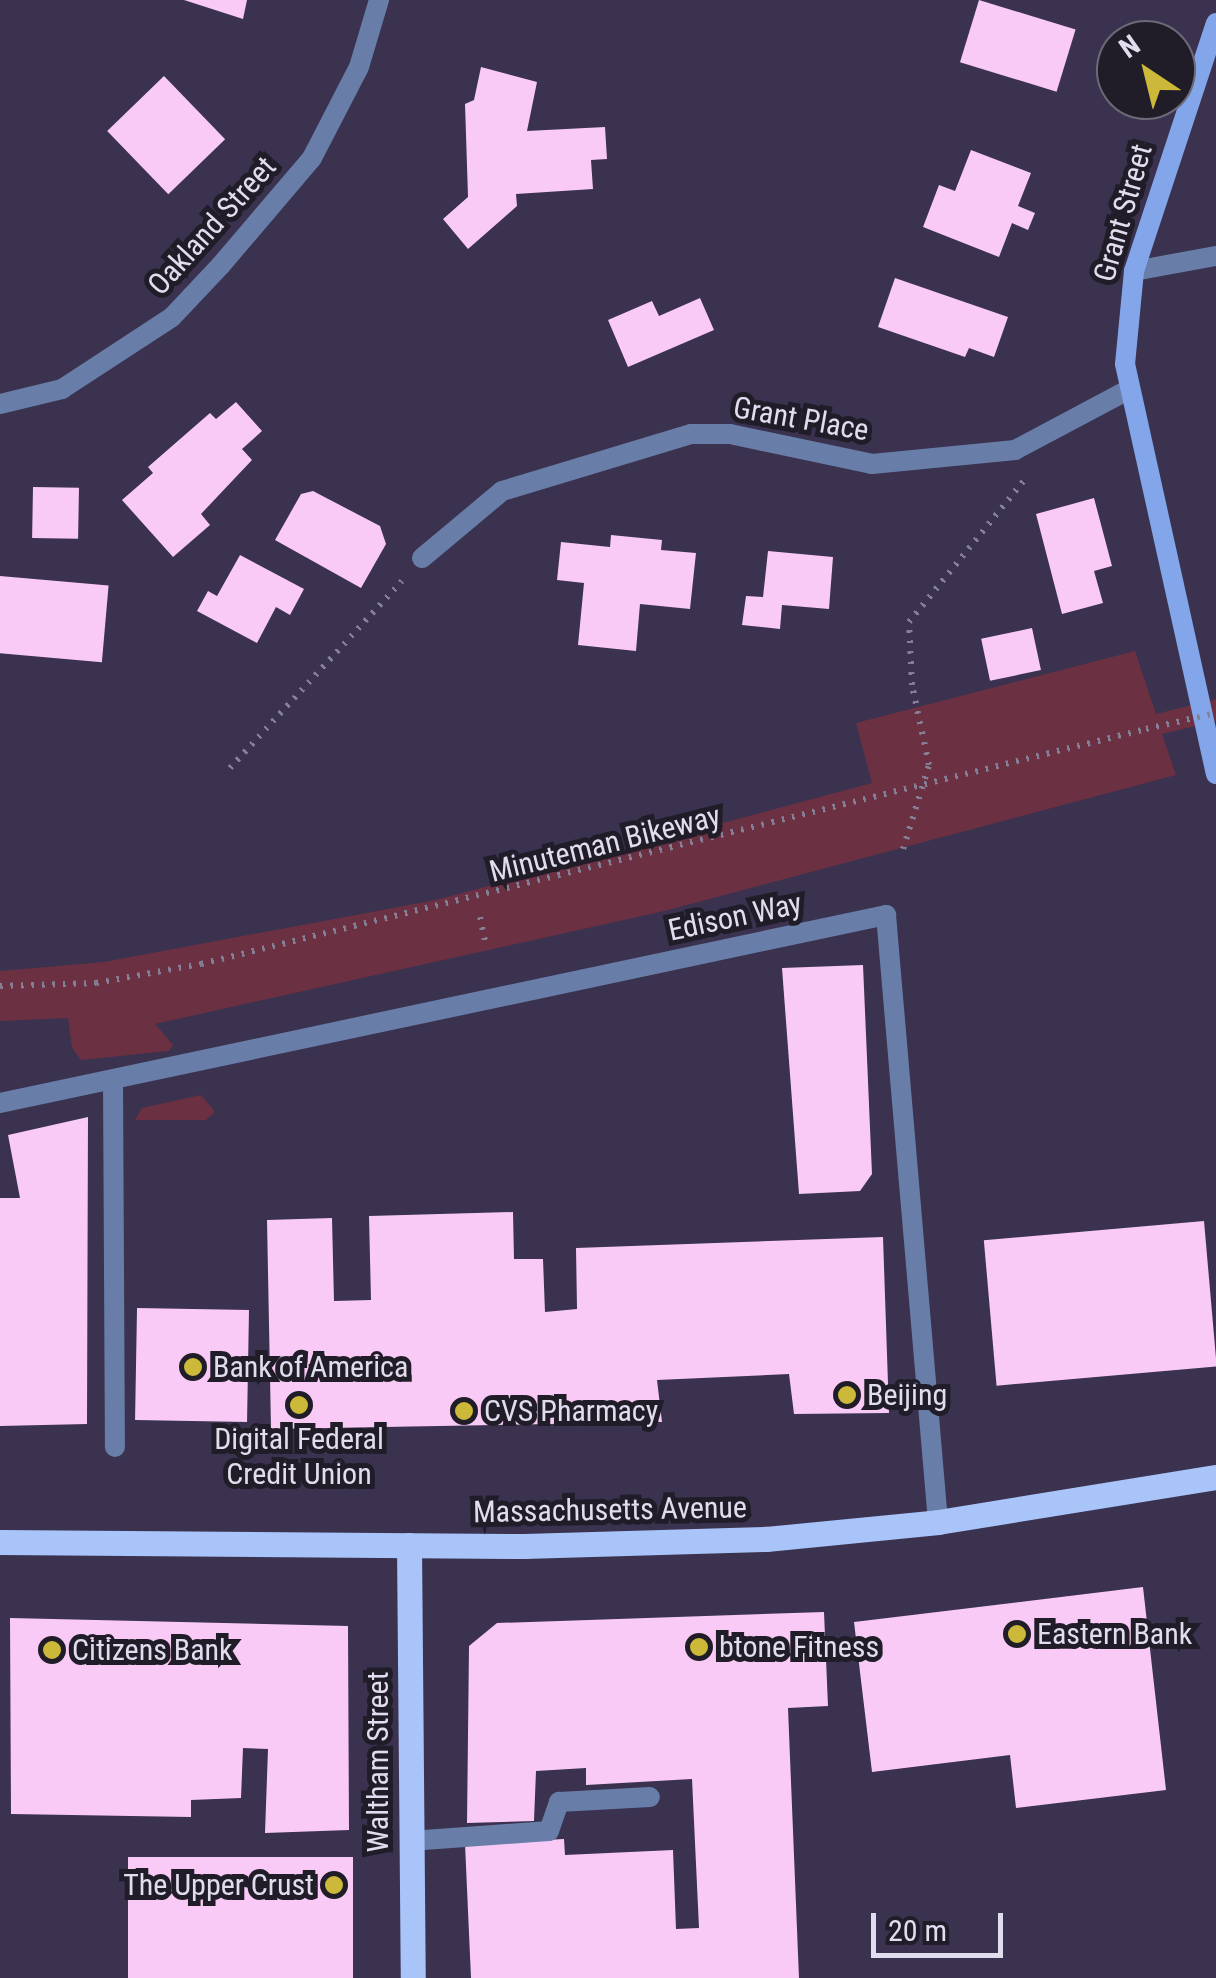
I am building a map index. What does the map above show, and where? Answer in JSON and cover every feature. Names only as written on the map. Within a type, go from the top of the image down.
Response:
[{"type":"main road","name":"Massachusetts Avenue","points":[[0,1542],[409,1546],[766,1539],[938,1522],[1216,1477]]},
{"type":"main road","name":"Waltham Street","points":[[409,1546],[412,1978]]},
{"type":"street","name":"Oakland Street","points":[[0,404],[62,389],[172,318],[312,158],[359,68],[378,0]]},
{"type":"street","name":"Grant Street","points":[[1216,24],[1134,270],[1126,391],[1216,774]]},
{"type":"street","points":[[1134,270],[1216,256]]},
{"type":"street","name":"Grant Place","points":[[422,558],[502,491],[691,434],[730,434],[872,464],[1015,450],[1126,391]]},
{"type":"street","name":"Edison Way","points":[[0,1102],[886,915],[938,1522]]},
{"type":"street","points":[[113,1080],[115,1447]]},
{"type":"street","points":[[410,1841],[548,1831],[559,1802],[650,1796]]},
{"type":"path","points":[[902,849],[929,764],[912,685],[910,622],[1025,482],[1033,441]]},
{"type":"path","points":[[230,768],[422,558]]},
{"type":"path","name":"Minuteman Bikeway","points":[[0,986],[96,983],[200,964],[922,789],[1216,713]]},
{"type":"path","points":[[480,917],[486,945]]},
{"type":"shaded area","points":[[1135,651],[1156,714],[1216,699],[1216,721],[1162,734],[1176,775],[664,911],[155,1024],[173,1045],[169,1051],[81,1060],[72,1048],[68,1018],[0,1021],[0,971],[104,962],[436,900],[872,783],[856,723]]},
{"type":"shaded area","points":[[201,1095],[215,1112],[206,1120],[135,1120],[142,1108]]},
{"type":"building","points":[[184,0],[247,0],[243,19]]},
{"type":"building","points":[[979,0],[1076,30],[1057,92],[960,62]]},
{"type":"building","points":[[481,67],[537,82],[527,131],[605,127],[607,159],[591,160],[593,189],[516,194],[517,206],[468,249],[443,219],[468,197],[465,104],[474,100]]},
{"type":"building","points":[[164,76],[225,139],[168,194],[107,131]]},
{"type":"building","points":[[971,150],[1031,173],[1018,206],[1035,213],[1028,230],[1012,223],[999,257],[923,227],[939,185],[955,191]]},
{"type":"building","points":[[895,278],[1008,317],[994,357],[969,348],[965,357],[878,327]]},
{"type":"building","points":[[700,298],[714,330],[628,367],[608,320],[652,301],[659,316]]},
{"type":"building","points":[[236,402],[262,431],[242,449],[252,460],[201,514],[210,525],[173,557],[122,500],[153,473],[148,467],[210,413],[216,419]]},
{"type":"building","points":[[33,487],[79,488],[78,539],[32,538]]},
{"type":"building","points":[[313,491],[380,526],[386,544],[361,588],[275,540],[301,494]]},
{"type":"building","points":[[1094,498],[1112,566],[1094,571],[1103,603],[1062,614],[1036,514]]},
{"type":"building","points":[[611,535],[662,540],[661,550],[696,553],[690,609],[640,604],[636,651],[578,645],[584,583],[557,580],[561,542],[610,547]]},
{"type":"building","points":[[768,551],[833,557],[829,609],[782,605],[780,629],[742,625],[746,596],[763,597]]},
{"type":"building","points":[[240,555],[304,589],[290,615],[276,607],[257,643],[197,611],[208,591],[217,596]]},
{"type":"building","points":[[0,576],[109,585],[102,662],[0,653]]},
{"type":"building","points":[[1032,628],[1041,670],[990,681],[981,639]]},
{"type":"building","points":[[863,965],[872,1174],[860,1191],[799,1194],[782,968]]},
{"type":"building","points":[[88,1117],[87,1424],[0,1426],[0,1198],[20,1198],[8,1135]]},
{"type":"building","points":[[513,1212],[514,1259],[543,1259],[545,1312],[577,1309],[576,1248],[883,1237],[889,1413],[794,1414],[789,1374],[657,1380],[662,1422],[271,1429],[267,1220],[332,1218],[334,1301],[371,1300],[369,1216]]},
{"type":"building","points":[[1204,1221],[1216,1367],[997,1386],[984,1240]]},
{"type":"building","name":"Bank of America","points":[[137,1308],[249,1310],[247,1422],[135,1420]]},
{"type":"building","points":[[1143,1587],[1166,1790],[1016,1808],[1010,1755],[872,1772],[854,1622]]},
{"type":"building","points":[[824,1612],[828,1706],[788,1708],[799,1978],[471,1978],[465,1844],[564,1839],[565,1855],[673,1850],[676,1929],[699,1928],[692,1779],[586,1785],[586,1768],[536,1771],[534,1821],[467,1823],[469,1646],[497,1623]]},
{"type":"building","points":[[10,1618],[348,1626],[349,1830],[265,1833],[268,1749],[243,1748],[241,1798],[191,1800],[191,1817],[11,1814]]},
{"type":"building","points":[[128,1857],[353,1857],[353,1978],[128,1978]]},
{"type":"place","name":"Bank of America","points":[[193,1367]]},
{"type":"place","name":"Beijing","points":[[847,1395]]},
{"type":"place","name":"Digital Federal Credit Union","points":[[299,1405]]},
{"type":"place","name":"CVS Pharmacy","points":[[464,1411]]},
{"type":"place","name":"Eastern Bank","points":[[1017,1634]]},
{"type":"place","name":"btone Fitness","points":[[699,1647]]},
{"type":"place","name":"Citizens Bank","points":[[52,1650]]},
{"type":"place","name":"The Upper Crust","points":[[334,1885]]}]
